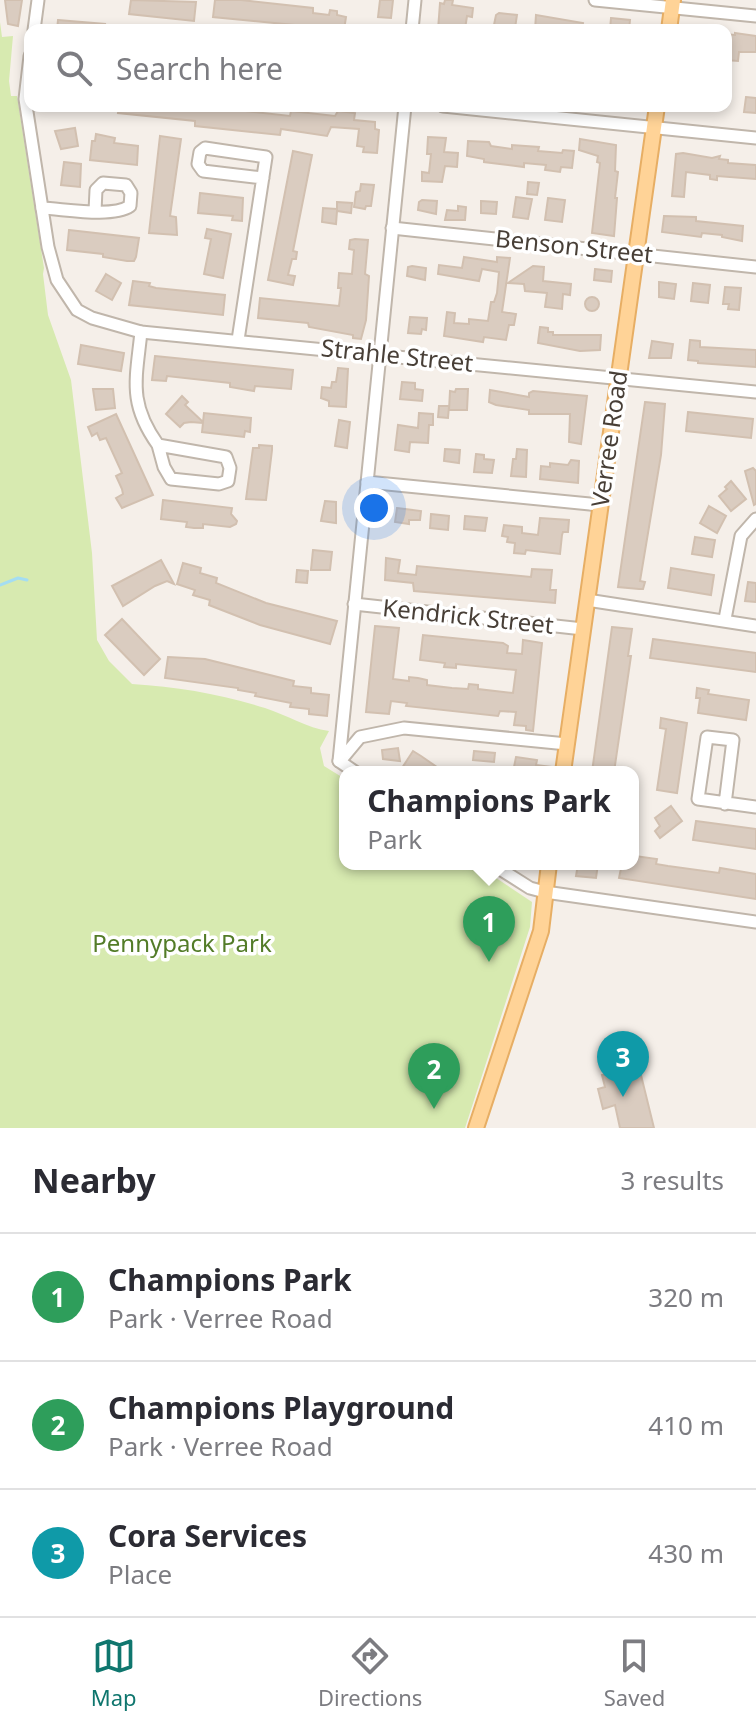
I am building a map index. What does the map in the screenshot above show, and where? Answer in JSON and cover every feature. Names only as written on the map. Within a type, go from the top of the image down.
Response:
[{"type":"main road","points":[[670,24],[672,4]]},
{"type":"main road","name":"Verree Road","points":[[564,766],[656,112]]},
{"type":"main road","points":[[476,1128],[541,931],[548,870]]},
{"type":"street","points":[[35,24],[38,0]]},
{"type":"street","points":[[413,24],[415,0]]},
{"type":"street","points":[[595,0],[672,4],[756,16]]},
{"type":"street","points":[[27,112],[42,208],[95,211]]},
{"type":"street","points":[[339,761],[404,112]]},
{"type":"street","points":[[503,112],[756,138]]},
{"type":"street","points":[[238,340],[263,178],[266,157],[205,148],[200,152],[198,164],[203,171],[263,178]]},
{"type":"street","name":"Strahle Street","points":[[42,208],[57,280],[77,310],[92,318],[141,332],[756,392]]},
{"type":"street","name":"Benson Street","points":[[392,228],[756,267]]},
{"type":"street","points":[[141,332],[135,388],[137,408],[158,445],[171,479],[219,484],[228,481],[230,468],[226,457],[158,445]]},
{"type":"street","points":[[367,482],[600,505]]},
{"type":"street","points":[[725,619],[741,536],[756,519]]},
{"type":"street","name":"Kendrick Street","points":[[587,600],[756,626]]},
{"type":"street","name":"Kendrick Street","points":[[354,604],[583,629]]},
{"type":"street","points":[[339,761],[360,737],[404,728],[567,744]]},
{"type":"street","points":[[725,804],[733,740],[707,737],[698,798],[725,804],[756,807]]},
{"type":"street","points":[[339,761],[346,766]]},
{"type":"street","points":[[502,870],[530,888],[545,892],[756,922]]},
{"type":"green space","name":"Pennypack Park","points":[[0,22],[2,37],[13,36],[9,81],[11,96],[17,96],[44,268],[48,315],[71,380],[92,553],[97,640],[109,661],[132,684],[183,689],[232,699],[329,731],[320,748],[324,766],[339,775],[339,870],[484,870],[532,902],[530,927],[465,1128],[0,1128]]},
{"type":"building","points":[[5,0],[22,0],[18,26],[8,24]]},
{"type":"building","points":[[131,0],[196,2],[194,21],[129,14]]},
{"type":"building","points":[[215,0],[241,0],[313,8],[313,13],[329,15],[330,10],[337,11],[337,15],[346,17],[345,24],[284,24],[213,17]]},
{"type":"building","points":[[380,0],[393,0],[391,18],[378,17]]},
{"type":"building","points":[[445,0],[453,0],[452,5],[473,8],[472,17],[467,16],[466,24],[438,24],[440,3],[444,4]]},
{"type":"building","points":[[496,15],[517,15],[516,24],[494,24]]},
{"type":"building","points":[[536,15],[583,23],[583,24],[535,24]]},
{"type":"building","points":[[611,18],[630,20],[630,24],[610,24]]},
{"type":"building","points":[[58,20],[105,24],[58,24]]},
{"type":"building","points":[[732,35],[756,36],[756,52],[739,52],[738,61],[732,60]]},
{"type":"building","points":[[746,97],[756,98],[756,113],[744,112]]},
{"type":"building","points":[[254,112],[290,116],[291,112],[300,112],[335,116],[337,112],[355,113],[354,120],[375,122],[375,129],[379,130],[377,153],[363,152],[364,147],[357,146],[359,129],[331,127],[327,136],[281,129],[280,135],[195,126],[195,121],[118,113]]},
{"type":"building","points":[[75,128],[78,146],[61,149],[55,131]]},
{"type":"building","points":[[96,134],[115,138],[114,143],[138,146],[137,165],[90,160]]},
{"type":"building","points":[[160,136],[181,139],[170,216],[176,217],[177,235],[149,233]]},
{"type":"building","points":[[428,137],[446,138],[444,152],[458,153],[457,167],[445,166],[442,182],[422,181],[422,172],[429,173],[431,154],[427,154]]},
{"type":"building","points":[[580,139],[616,145],[615,171],[618,172],[614,236],[592,233],[600,163],[597,162],[598,156],[579,150]]},
{"type":"building","points":[[468,141],[489,142],[491,146],[512,149],[512,145],[539,147],[538,151],[574,151],[572,168],[561,167],[560,172],[545,170],[546,165],[524,163],[524,167],[484,162],[484,159],[467,156]]},
{"type":"building","points":[[293,151],[312,155],[293,251],[297,252],[296,259],[292,259],[288,275],[295,276],[293,285],[268,280]]},
{"type":"building","points":[[676,154],[712,158],[720,156],[719,159],[728,160],[728,163],[756,165],[756,179],[717,176],[717,180],[710,179],[710,175],[686,172],[684,197],[672,196]]},
{"type":"building","points":[[64,162],[81,164],[80,187],[61,185]]},
{"type":"building","points":[[528,182],[539,183],[537,195],[527,194]]},
{"type":"building","points":[[361,184],[374,185],[371,206],[365,209],[354,207],[356,192],[360,191]]},
{"type":"building","points":[[200,193],[243,198],[242,221],[232,220],[233,216],[198,213]]},
{"type":"building","points":[[516,197],[532,199],[528,219],[513,217]]},
{"type":"building","points":[[548,198],[565,200],[562,222],[545,220]]},
{"type":"building","points":[[422,200],[437,201],[436,214],[418,210]]},
{"type":"building","points":[[481,201],[497,202],[496,214],[481,213]]},
{"type":"building","points":[[337,202],[352,203],[351,213],[337,211],[336,224],[322,222],[323,208],[337,209]]},
{"type":"building","points":[[458,206],[466,207],[465,220],[445,220],[447,210],[458,211]]},
{"type":"building","points":[[664,216],[696,217],[696,221],[743,226],[742,241],[722,235],[702,233],[701,237],[662,232]]},
{"type":"building","points":[[207,229],[231,234],[223,278],[204,274],[211,239],[205,238]]},
{"type":"building","points":[[69,230],[139,238],[136,257],[134,261],[127,261],[103,257],[103,254],[67,250]]},
{"type":"building","points":[[350,240],[368,240],[366,320],[361,339],[309,327],[308,323],[258,318],[260,298],[339,306],[339,273],[352,274],[354,250],[349,249]]},
{"type":"building","points":[[464,257],[497,262],[497,257],[510,258],[502,312],[516,314],[514,325],[509,325],[506,340],[484,337],[483,342],[444,336],[447,312],[455,313],[454,323],[469,324],[469,319],[488,321],[491,302],[494,302],[497,293],[499,272],[482,269],[479,281],[438,274],[439,265],[462,268]]},
{"type":"building","points":[[533,266],[544,267],[543,281],[571,284],[570,295],[563,294],[562,309],[545,307],[547,293],[525,291],[524,284],[508,283]]},
{"type":"building","points":[[408,267],[426,268],[425,280],[407,276]]},
{"type":"building","points":[[595,269],[612,271],[611,282],[594,280]]},
{"type":"building","points":[[106,274],[121,283],[112,300],[96,291]]},
{"type":"building","points":[[133,281],[150,283],[149,286],[156,288],[225,295],[223,315],[129,305]]},
{"type":"building","points":[[659,282],[676,284],[674,299],[659,297]]},
{"type":"building","points":[[693,283],[710,285],[708,303],[691,301]]},
{"type":"building","points":[[725,287],[741,288],[739,310],[728,309],[729,304],[723,304]]},
{"type":"building","points":[[592,297],[599,304],[592,311],[585,304]]},
{"type":"building","points":[[410,317],[427,318],[426,330],[422,329],[421,334],[408,333]]},
{"type":"building","points":[[540,327],[548,328],[553,335],[601,335],[600,350],[580,351],[538,343]]},
{"type":"building","points":[[690,340],[700,341],[700,347],[756,350],[756,367],[688,360]]},
{"type":"building","points":[[652,341],[673,344],[671,358],[649,358]]},
{"type":"building","points":[[81,345],[124,353],[121,371],[78,364]]},
{"type":"building","points":[[155,356],[293,370],[291,389],[255,386],[254,391],[230,387],[230,383],[167,376],[166,381],[152,380]]},
{"type":"building","points":[[338,368],[348,369],[346,407],[329,406],[329,401],[321,398],[322,387],[331,388],[332,382],[336,382]]},
{"type":"building","points":[[402,382],[415,383],[415,389],[423,390],[422,401],[400,399]]},
{"type":"building","points":[[93,389],[113,389],[115,408],[96,410]]},
{"type":"building","points":[[456,389],[468,389],[467,410],[449,410],[450,391],[455,392]]},
{"type":"building","points":[[490,390],[529,397],[533,391],[587,396],[581,444],[569,442],[570,414],[529,414],[529,410],[496,405],[489,402]]},
{"type":"building","points":[[182,396],[188,402],[185,405],[203,422],[204,413],[251,418],[250,432],[245,431],[244,437],[202,432],[203,423],[191,422],[180,427],[166,414]]},
{"type":"building","points":[[645,402],[665,404],[661,455],[640,581],[645,582],[643,589],[639,589],[618,587]]},
{"type":"building","points":[[439,406],[449,406],[448,418],[438,417]]},
{"type":"building","points":[[688,412],[753,419],[751,438],[686,431]]},
{"type":"building","points":[[419,413],[433,414],[428,443],[410,442],[409,452],[395,450],[398,425],[418,428]]},
{"type":"building","points":[[116,414],[153,495],[122,508],[116,498],[123,494],[116,476],[122,473],[106,438],[100,440],[97,433],[92,436],[88,427]]},
{"type":"building","points":[[339,420],[350,422],[347,448],[335,446]]},
{"type":"building","points":[[259,445],[272,446],[266,500],[246,499],[253,448],[259,448]]},
{"type":"building","points":[[445,449],[460,450],[459,463],[444,461]]},
{"type":"building","points":[[517,449],[527,450],[526,477],[511,476]]},
{"type":"building","points":[[476,454],[494,460],[492,473],[474,472]]},
{"type":"building","points":[[571,460],[579,461],[578,483],[540,479],[541,466],[550,467],[550,463],[568,465]]},
{"type":"building","points":[[753,468],[756,471],[754,505],[745,471]]},
{"type":"building","points":[[731,481],[746,499],[731,511],[719,496]]},
{"type":"building","points":[[163,500],[232,508],[231,514],[237,521],[230,527],[203,524],[203,528],[186,527],[187,522],[161,519]]},
{"type":"building","points":[[325,501],[336,502],[336,523],[321,521]]},
{"type":"building","points":[[709,506],[726,516],[717,533],[700,523]]},
{"type":"building","points":[[397,508],[421,511],[420,520],[409,520],[409,524],[395,522]]},
{"type":"building","points":[[431,514],[449,516],[448,530],[430,528]]},
{"type":"building","points":[[465,516],[487,518],[485,531],[464,529]]},
{"type":"building","points":[[540,518],[569,520],[568,532],[562,535],[560,554],[526,550],[525,554],[514,553],[515,543],[507,542],[508,537],[502,536],[504,525],[522,527],[522,533],[538,535]]},
{"type":"building","points":[[695,537],[715,540],[712,557],[692,554]]},
{"type":"building","points":[[313,550],[332,552],[330,570],[311,570]]},
{"type":"building","points":[[386,558],[400,560],[398,573],[416,575],[417,566],[531,577],[532,569],[552,570],[550,590],[556,590],[555,603],[414,591],[413,583],[385,580]]},
{"type":"building","points":[[161,560],[174,584],[167,581],[155,586],[123,606],[112,586]]},
{"type":"building","points":[[183,563],[201,568],[200,573],[217,578],[216,583],[266,603],[337,621],[330,644],[260,625],[209,605],[210,600],[193,595],[195,590],[177,584]]},
{"type":"building","points":[[671,568],[714,575],[711,595],[668,588]]},
{"type":"building","points":[[297,570],[308,571],[307,583],[296,582]]},
{"type":"building","points":[[748,582],[756,583],[756,602],[745,601]]},
{"type":"building","points":[[122,619],[160,659],[144,675],[105,635]]},
{"type":"building","points":[[375,626],[399,628],[393,679],[409,681],[409,677],[418,678],[427,680],[427,685],[452,688],[468,689],[469,684],[478,685],[478,689],[513,693],[516,670],[456,664],[456,668],[444,667],[445,663],[420,660],[423,635],[503,643],[508,646],[507,653],[522,654],[523,640],[542,643],[533,731],[526,730],[526,726],[514,725],[516,712],[500,711],[498,716],[406,706],[407,703],[391,701],[389,714],[366,712]]},
{"type":"building","points":[[612,627],[632,629],[615,766],[593,766]]},
{"type":"building","points":[[653,639],[756,653],[756,672],[650,658]]},
{"type":"building","points":[[168,657],[205,659],[294,681],[293,686],[311,688],[311,693],[329,695],[327,716],[309,714],[309,709],[290,707],[291,703],[255,696],[256,693],[238,688],[165,678]]},
{"type":"building","points":[[697,688],[709,690],[708,694],[749,700],[746,720],[698,713],[700,698],[696,698]]},
{"type":"building","points":[[661,718],[687,723],[677,793],[657,790],[666,729],[660,728]]},
{"type":"building","points":[[398,748],[400,761],[383,759],[382,750]]},
{"type":"building","points":[[413,751],[435,766],[403,766]]},
{"type":"building","points":[[474,751],[495,753],[494,762],[473,760]]},
{"type":"building","points":[[516,757],[537,760],[536,765],[544,766],[514,766]]},
{"type":"building","points":[[671,806],[682,821],[660,838],[655,831],[660,826],[655,818]]},
{"type":"building","points":[[696,821],[756,829],[756,849],[693,840]]},
{"type":"building","points":[[639,857],[657,859],[656,864],[668,866],[719,873],[720,868],[756,874],[756,899],[619,878],[621,870],[639,870]]},
{"type":"building","points":[[577,870],[597,870],[596,878],[576,876]]},
{"type":"building","points":[[639,1067],[654,1128],[620,1128],[615,1105],[603,1109],[598,1089],[605,1087],[602,1075]]},
{"type":"waterway","points":[[0,585],[18,578],[27,580]]},
{"type":"place","name":"Champions Park","points":[[489,962]]},
{"type":"place","name":"Cora Services","points":[[623,1097]]},
{"type":"place","name":"Champions Playground","points":[[434,1109]]}]
